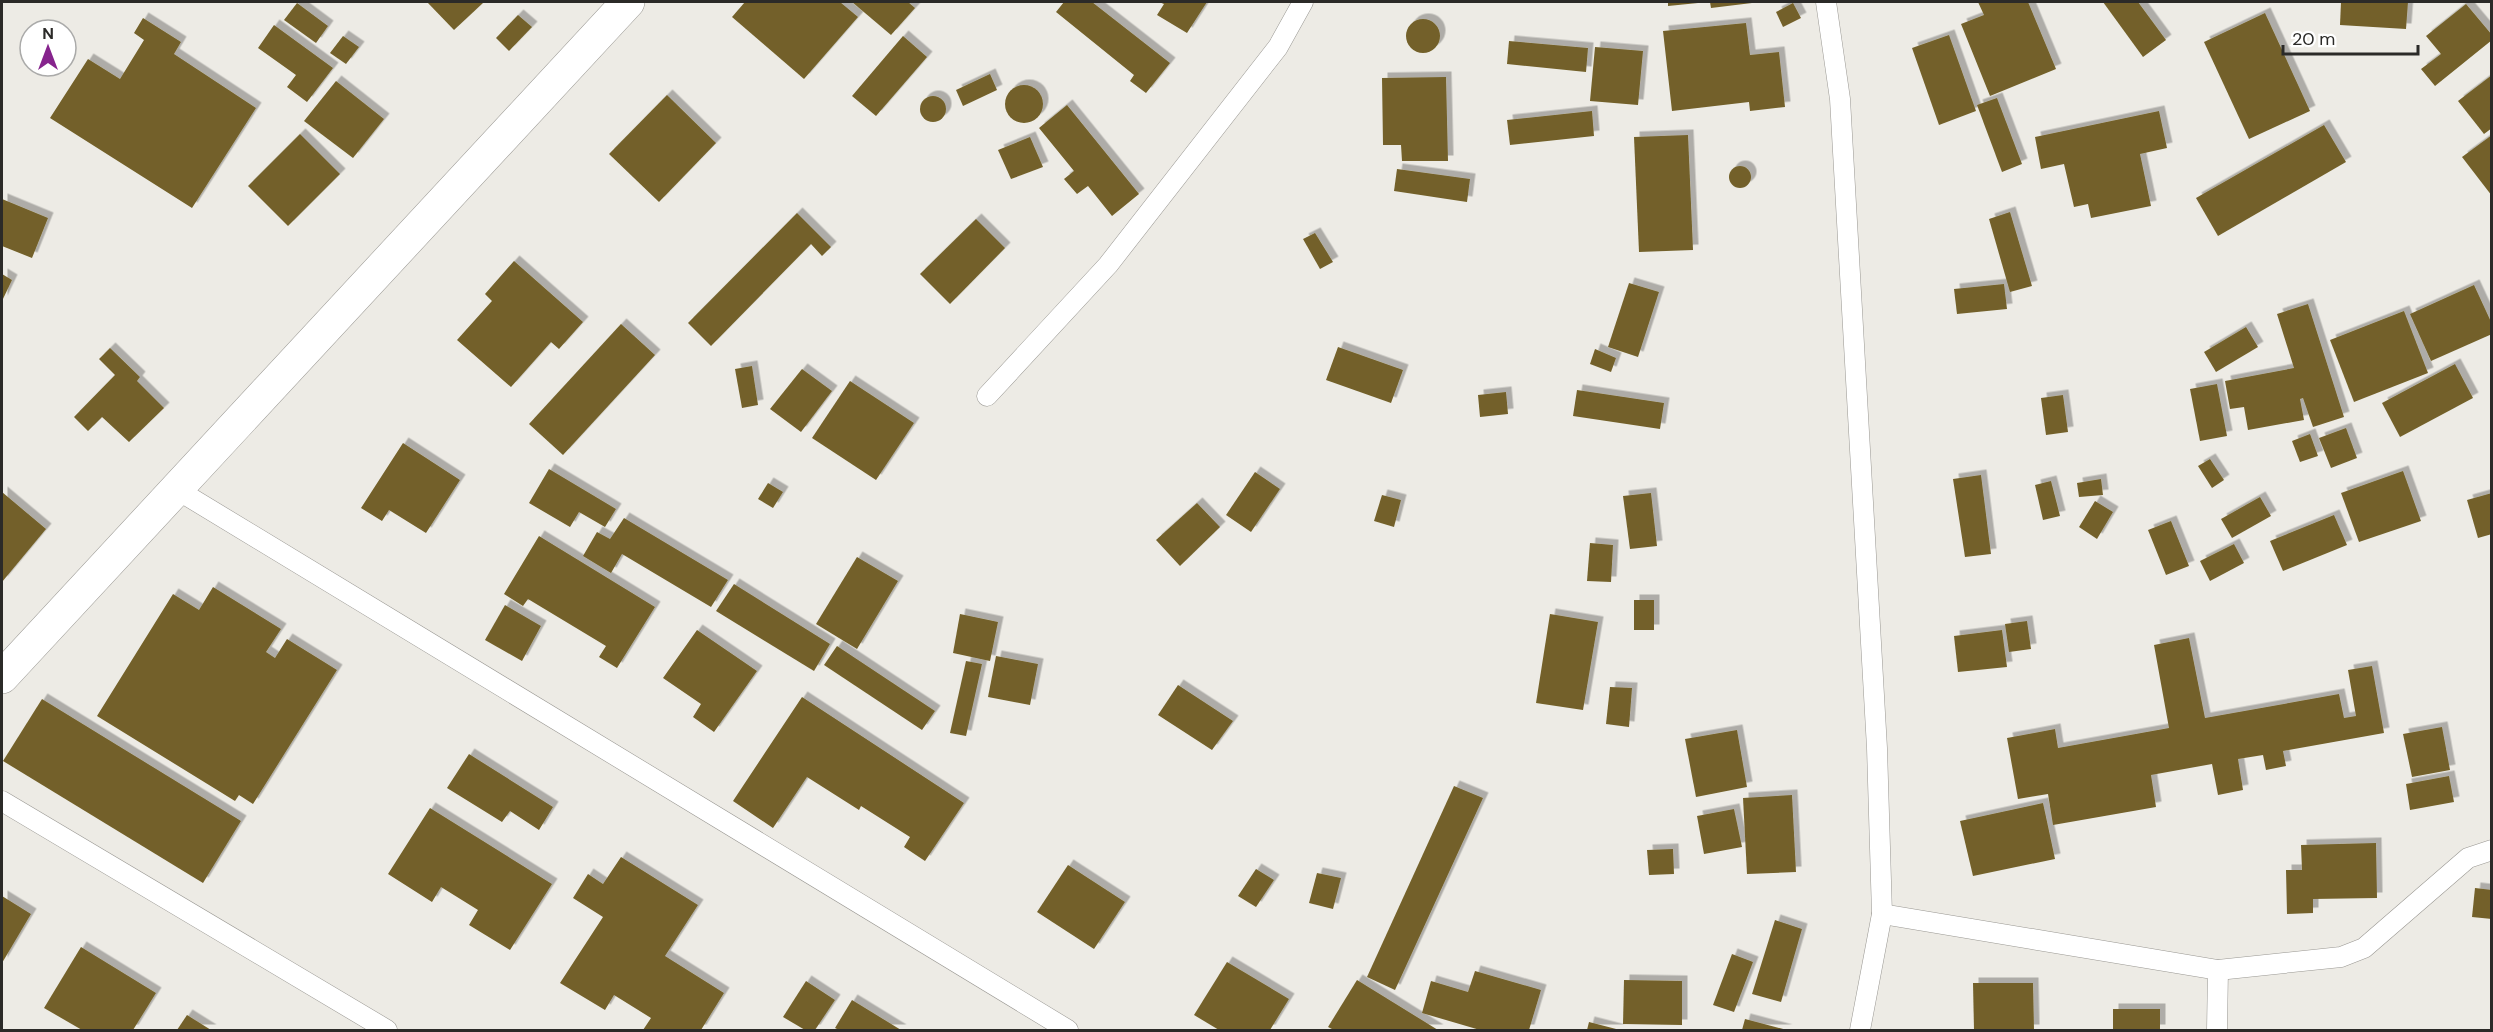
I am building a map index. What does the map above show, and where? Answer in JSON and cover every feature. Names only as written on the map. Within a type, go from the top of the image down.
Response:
[{"type":"main road","points":[[2,677],[628,2]]},
{"type":"lane","points":[[987,396],[1108,266],[1278,47],[1303,2]]},
{"type":"lane","points":[[1828,3],[1840,99],[1876,736],[1882,914],[1860,1030]]},
{"type":"lane","points":[[176,489],[1068,1030]]},
{"type":"lane","points":[[2,801],[387,1030]]},
{"type":"lane","points":[[1882,914],[2218,970],[2341,957],[2364,948],[2468,858],[2492,850]]},
{"type":"lane","points":[[2217,1030],[2218,970]]},
{"type":"building","points":[[427,2],[484,2],[454,30]]},
{"type":"building","points":[[745,2],[840,2],[858,17],[804,79],[732,17]]},
{"type":"building","points":[[852,2],[908,2],[915,8],[891,35]]},
{"type":"building","points":[[1064,2],[1092,2],[1170,63],[1146,93],[1130,81],[1134,75],[1056,12]]},
{"type":"building","points":[[1159,2],[1207,2],[1187,33],[1157,15],[1164,4]]},
{"type":"building","points":[[1668,2],[1698,2],[1698,3],[1668,6]]},
{"type":"building","points":[[1710,2],[1752,2],[1752,3],[1711,8]]},
{"type":"building","points":[[1978,2],[2028,2],[2056,69],[1990,96],[1961,24],[1984,15]]},
{"type":"building","points":[[2103,2],[2138,2],[2166,40],[2143,57]]},
{"type":"building","points":[[2341,2],[2408,2],[2406,29],[2340,25]]},
{"type":"building","points":[[297,3],[328,26],[316,43],[284,20]]},
{"type":"building","points":[[1793,3],[1801,18],[1783,27],[1776,12]]},
{"type":"building","points":[[2466,4],[2492,35],[2492,40],[2435,86],[2421,69],[2441,54],[2426,36]]},
{"type":"building","points":[[2265,13],[2310,111],[2249,139],[2204,42]]},
{"type":"building","points":[[518,15],[532,27],[509,51],[496,38]]},
{"type":"building","points":[[143,18],[181,42],[174,54],[256,108],[192,208],[50,118],[76,78],[78,78],[88,59],[120,79],[144,40],[134,33]]},
{"type":"building","points":[[1423,19],[1435,24],[1440,36],[1435,48],[1423,53],[1411,48],[1406,36],[1411,24]]},
{"type":"building","points":[[1746,23],[1750,55],[1779,52],[1785,107],[1750,111],[1749,102],[1672,111],[1663,31]]},
{"type":"building","points":[[274,25],[333,68],[307,102],[287,87],[296,75],[258,48]]},
{"type":"building","points":[[1949,35],[1976,111],[1939,125],[1912,48]]},
{"type":"building","points":[[343,36],[359,47],[346,64],[330,53]]},
{"type":"building","points":[[903,36],[927,57],[876,116],[852,96]]},
{"type":"building","points":[[1509,41],[1588,48],[1586,72],[1507,64]]},
{"type":"building","points":[[1595,47],[1643,51],[1638,105],[1590,101]]},
{"type":"building","points":[[990,74],[997,90],[963,106],[956,90]]},
{"type":"building","points":[[2492,75],[2492,128],[2484,134],[2458,101]]},
{"type":"building","points":[[1446,77],[1448,161],[1402,161],[1401,145],[1383,145],[1382,78]]},
{"type":"building","points":[[336,81],[384,119],[353,158],[304,121]]},
{"type":"building","points":[[1024,85],[1037,91],[1043,104],[1037,117],[1024,123],[1011,117],[1005,104],[1011,91]]},
{"type":"building","points":[[667,95],[716,143],[659,202],[609,154]]},
{"type":"building","points":[[933,96],[943,99],[946,109],[943,119],[933,122],[923,119],[920,109],[923,99]]},
{"type":"building","points":[[1997,98],[2022,164],[2002,172],[1977,105]]},
{"type":"building","points":[[1067,105],[1139,194],[1112,216],[1088,186],[1077,194],[1064,179],[1074,171],[1039,128]]},
{"type":"building","points":[[1592,111],[1594,136],[1510,145],[1507,120]]},
{"type":"building","points":[[2159,111],[2167,148],[2140,154],[2151,206],[2091,218],[2088,204],[2074,207],[2064,164],[2041,169],[2035,137]]},
{"type":"building","points":[[2324,125],[2346,162],[2218,236],[2196,198]]},
{"type":"building","points":[[300,134],[340,174],[288,226],[248,186]]},
{"type":"building","points":[[1688,135],[1693,250],[1639,252],[1634,137]]},
{"type":"building","points":[[2492,135],[2492,196],[2462,157]]},
{"type":"building","points":[[1030,137],[1043,167],[1011,179],[998,150]]},
{"type":"building","points":[[1740,166],[1748,169],[1751,177],[1748,185],[1740,188],[1732,185],[1729,177],[1732,169]]},
{"type":"building","points":[[1397,169],[1470,179],[1467,202],[1394,191]]},
{"type":"building","points":[[2,199],[48,218],[32,258],[2,246]]},
{"type":"building","points":[[2010,212],[2032,286],[2010,292],[1989,219]]},
{"type":"building","points":[[797,213],[831,247],[822,256],[811,244],[711,346],[688,323]]},
{"type":"building","points":[[976,219],[1005,248],[950,304],[920,274]]},
{"type":"building","points":[[1315,233],[1333,262],[1320,269],[1303,239]]},
{"type":"building","points":[[514,261],[583,322],[559,349],[551,342],[511,387],[457,340],[492,301],[485,294]]},
{"type":"building","points":[[2,274],[12,280],[2,301]]},
{"type":"building","points":[[1629,283],[1659,292],[1638,357],[1608,347]]},
{"type":"building","points":[[2004,284],[2007,309],[1957,314],[1954,289]]},
{"type":"building","points":[[2474,285],[2492,324],[2492,334],[2431,361],[2410,314]]},
{"type":"building","points":[[2308,304],[2344,417],[2313,427],[2303,398],[2300,399],[2304,420],[2248,430],[2244,407],[2230,409],[2225,381],[2294,368],[2277,314]]},
{"type":"building","points":[[2404,311],[2428,373],[2354,402],[2330,340]]},
{"type":"building","points":[[621,324],[655,355],[563,455],[529,424]]},
{"type":"building","points":[[2246,327],[2258,347],[2216,372],[2204,352]]},
{"type":"building","points":[[1338,347],[1403,370],[1391,403],[1326,380]]},
{"type":"building","points":[[110,348],[140,377],[137,381],[164,408],[129,442],[102,417],[88,431],[74,417],[115,375],[99,359]]},
{"type":"building","points":[[1595,349],[1616,358],[1611,372],[1590,364]]},
{"type":"building","points":[[2455,364],[2473,398],[2400,437],[2382,403]]},
{"type":"building","points":[[752,366],[758,405],[742,408],[735,369]]},
{"type":"building","points":[[802,369],[832,391],[801,432],[770,409]]},
{"type":"building","points":[[850,381],[914,423],[876,480],[812,438]]},
{"type":"building","points":[[2217,384],[2227,436],[2200,441],[2190,389]]},
{"type":"building","points":[[1577,390],[1664,403],[1660,429],[1573,416]]},
{"type":"building","points":[[1506,392],[1508,414],[1480,417],[1478,395]]},
{"type":"building","points":[[2063,395],[2068,432],[2046,435],[2041,398]]},
{"type":"building","points":[[2346,428],[2357,458],[2331,468],[2319,438]]},
{"type":"building","points":[[2310,434],[2318,456],[2300,462],[2292,441]]},
{"type":"building","points":[[403,443],[460,480],[426,533],[389,510],[382,521],[361,508]]},
{"type":"building","points":[[2210,459],[2224,480],[2212,488],[2198,466]]},
{"type":"building","points":[[549,469],[616,509],[605,527],[579,512],[570,527],[529,503]]},
{"type":"building","points":[[2403,471],[2421,521],[2359,542],[2341,493]]},
{"type":"building","points":[[1255,472],[1280,489],[1251,532],[1226,515]]},
{"type":"building","points":[[1981,475],[1991,554],[1965,557],[1953,479]]},
{"type":"building","points":[[2101,479],[2103,495],[2079,497],[2077,483]]},
{"type":"building","points":[[2051,481],[2060,516],[2043,520],[2035,485]]},
{"type":"building","points":[[768,483],[783,492],[773,508],[758,499]]},
{"type":"building","points":[[2,492],[46,529],[2,582]]},
{"type":"building","points":[[1651,493],[1657,546],[1630,549],[1623,496]]},
{"type":"building","points":[[2492,493],[2492,534],[2478,538],[2467,500]]},
{"type":"building","points":[[1382,495],[1401,500],[1394,527],[1374,521]]},
{"type":"building","points":[[2260,497],[2271,516],[2232,538],[2221,519]]},
{"type":"building","points":[[2095,501],[2113,512],[2097,539],[2079,527]]},
{"type":"building","points":[[1197,503],[1220,527],[1180,566],[1156,540]]},
{"type":"building","points":[[2334,515],[2347,545],[2283,571],[2270,541]]},
{"type":"building","points":[[624,518],[728,580],[711,607],[622,554],[611,573],[583,556],[597,532],[610,539]]},
{"type":"building","points":[[2171,521],[2189,566],[2166,575],[2148,530]]},
{"type":"building","points":[[539,536],[655,607],[617,668],[599,657],[606,646],[528,599],[523,606],[504,594]]},
{"type":"building","points":[[1590,543],[1613,545],[1611,582],[1587,581]]},
{"type":"building","points":[[2234,544],[2244,563],[2210,581],[2200,561]]},
{"type":"building","points":[[857,557],[898,581],[857,649],[816,624]]},
{"type":"building","points":[[734,584],[830,644],[814,671],[716,611]]},
{"type":"building","points":[[213,587],[281,629],[266,652],[275,658],[287,639],[337,670],[253,804],[239,795],[235,801],[97,716],[173,594],[199,610]]},
{"type":"building","points":[[1634,600],[1654,600],[1654,630],[1634,630]]},
{"type":"building","points":[[505,605],[541,626],[522,661],[485,640]]},
{"type":"building","points":[[960,614],[998,622],[990,661],[953,653]]},
{"type":"building","points":[[1550,614],[1598,622],[1583,710],[1536,703]]},
{"type":"building","points":[[2027,621],[2031,649],[2009,652],[2005,624]]},
{"type":"building","points":[[697,630],[757,671],[714,732],[693,717],[701,704],[663,678]]},
{"type":"building","points":[[2002,630],[2007,667],[1958,672],[1954,636]]},
{"type":"building","points":[[2189,638],[2205,718],[2339,694],[2344,718],[2356,716],[2348,670],[2372,666],[2384,733],[2283,751],[2286,766],[2266,770],[2263,755],[2238,759],[2243,790],[2218,795],[2212,764],[2151,775],[2156,807],[2053,825],[2048,794],[2018,799],[2007,738],[2055,729],[2058,748],[2169,728],[2154,645]]},
{"type":"building","points":[[837,646],[935,711],[922,730],[824,665]]},
{"type":"building","points":[[996,656],[1038,664],[1030,705],[988,697]]},
{"type":"building","points":[[966,661],[982,664],[966,736],[950,733]]},
{"type":"building","points":[[1178,685],[1233,721],[1212,750],[1158,715]]},
{"type":"building","points":[[1610,687],[1632,688],[1629,727],[1606,724]]},
{"type":"building","points":[[802,697],[964,803],[925,861],[904,847],[910,837],[861,806],[859,810],[807,777],[773,828],[733,801]]},
{"type":"building","points":[[42,699],[241,821],[203,883],[3,761]]},
{"type":"building","points":[[2442,727],[2450,770],[2412,777],[2403,734]]},
{"type":"building","points":[[1737,730],[1747,787],[1696,797],[1685,739]]},
{"type":"building","points":[[469,754],[553,807],[539,830],[510,811],[502,822],[447,788]]},
{"type":"building","points":[[2449,776],[2454,802],[2410,810],[2406,784]]},
{"type":"building","points":[[1454,786],[1483,798],[1395,990],[1367,977]]},
{"type":"building","points":[[1792,795],[1796,872],[1747,874],[1743,798]]},
{"type":"building","points":[[2043,803],[2055,859],[1973,876],[1960,821]]},
{"type":"building","points":[[430,808],[552,884],[510,950],[469,925],[478,910],[441,887],[432,902],[388,874]]},
{"type":"building","points":[[1734,809],[1742,847],[1704,854],[1697,816]]},
{"type":"building","points":[[2376,843],[2377,898],[2313,899],[2313,913],[2287,914],[2286,870],[2302,870],[2301,845]]},
{"type":"building","points":[[1673,849],[1674,874],[1649,875],[1647,850]]},
{"type":"building","points":[[621,857],[698,905],[665,956],[724,993],[701,1030],[643,1030],[651,1018],[614,995],[605,1010],[560,983],[603,917],[573,898],[588,874],[603,884]]},
{"type":"building","points":[[1068,865],[1125,902],[1094,949],[1037,912]]},
{"type":"building","points":[[1256,869],[1274,880],[1256,907],[1238,896]]},
{"type":"building","points":[[1317,873],[1341,878],[1333,909],[1309,903]]},
{"type":"building","points":[[2475,888],[2492,890],[2492,919],[2472,917]]},
{"type":"building","points":[[2,896],[31,914],[2,963]]},
{"type":"building","points":[[1775,920],[1802,929],[1781,1002],[1752,994]]},
{"type":"building","points":[[81,947],[156,993],[133,1030],[82,1030],[44,1008]]},
{"type":"building","points":[[1732,954],[1753,962],[1734,1012],[1713,1005]]},
{"type":"building","points":[[1227,962],[1289,999],[1270,1030],[1219,1030],[1194,1015]]},
{"type":"building","points":[[1475,971],[1541,990],[1529,1030],[1480,1030],[1422,1013],[1431,981],[1468,992]]},
{"type":"building","points":[[1357,980],[1438,1030],[1334,1030],[1328,1027]]},
{"type":"building","points":[[1624,980],[1682,981],[1682,1025],[1623,1024]]},
{"type":"building","points":[[806,981],[835,1000],[815,1030],[805,1030],[783,1017]]},
{"type":"building","points":[[1973,983],[2033,983],[2034,1030],[1974,1030]]},
{"type":"building","points":[[852,1000],[901,1030],[839,1030],[835,1028]]},
{"type":"building","points":[[2113,1009],[2160,1009],[2160,1030],[2113,1030]]},
{"type":"building","points":[[187,1015],[211,1030],[177,1030]]},
{"type":"building","points":[[1745,1019],[1787,1030],[1742,1030]]},
{"type":"building","points":[[1589,1022],[1620,1030],[1587,1030]]}]
